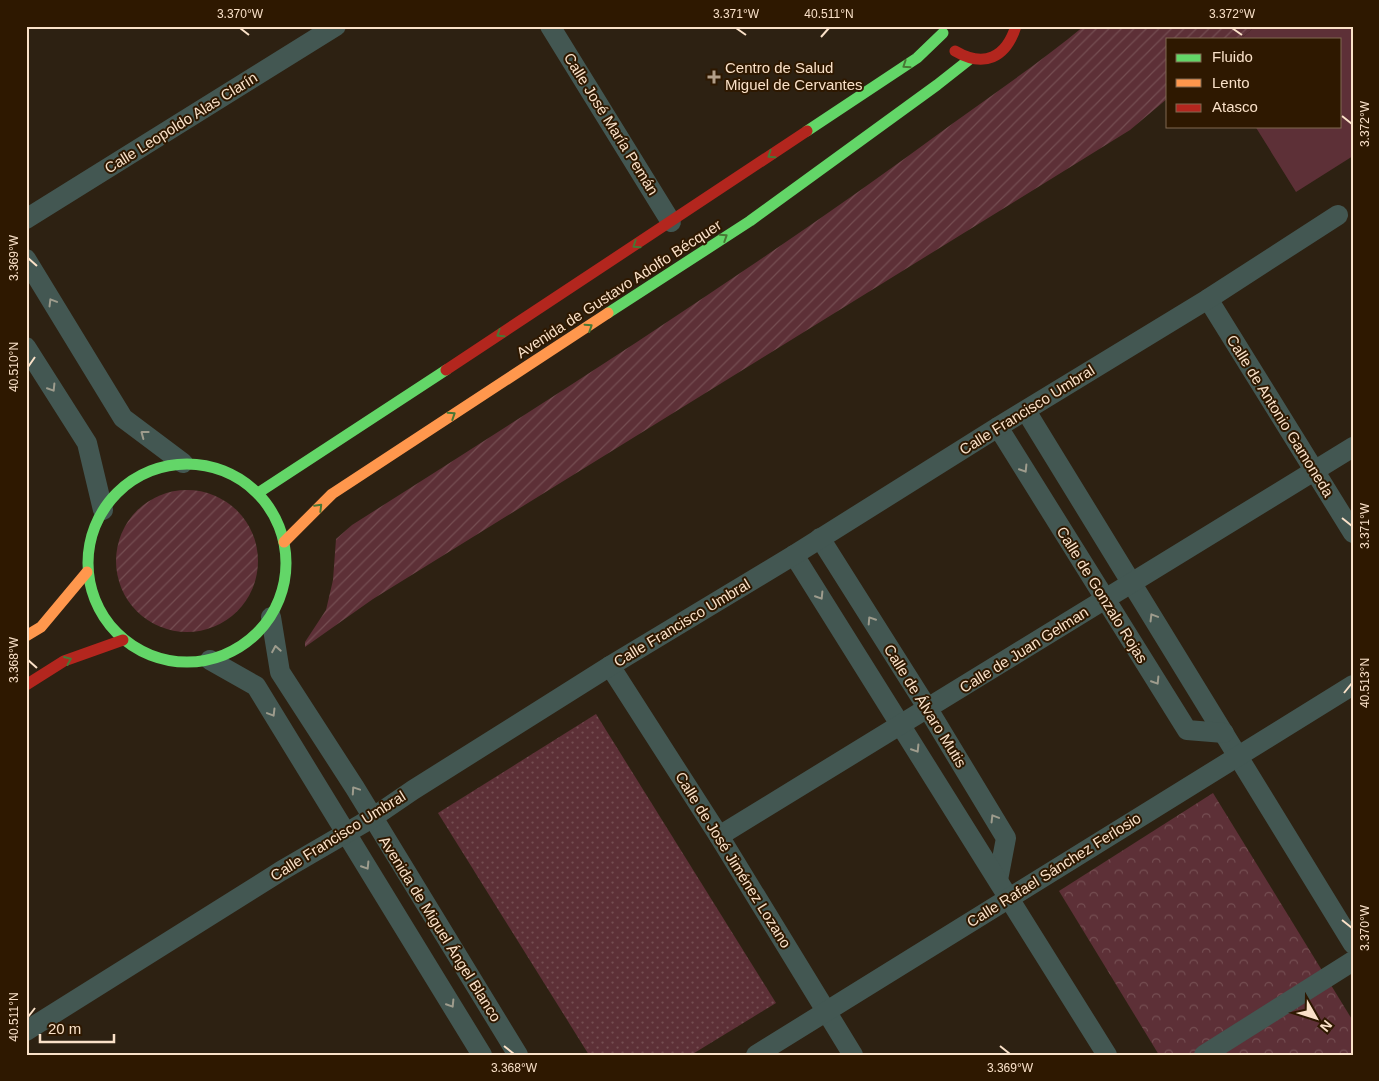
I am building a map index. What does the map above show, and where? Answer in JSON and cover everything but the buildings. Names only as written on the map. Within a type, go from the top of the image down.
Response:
[{"type":"street","name":"Calle Leopoldo Alas Clarín","points":[[26,219],[336,26]]},
{"type":"street","name":"Calle José María Pemán","points":[[550,26],[671,222]]},
{"type":"street","points":[[943,30],[953,50],[970,59],[981,60],[992,58],[1002,52],[1009,44],[1016,26]]},
{"type":"street","name":"Avenida de Gustavo Adolfo Bécquer","points":[[258,493],[671,222],[916,58],[943,30]]},
{"type":"street","name":"Avenida de Gustavo Adolfo Bécquer","points":[[284,542],[332,494],[750,221],[938,85],[970,59]]},
{"type":"street","name":"Calle Francisco Umbral","points":[[26,1031],[281,871],[372,818],[610,666],[794,555],[998,427],[1208,299],[1338,216]]},
{"type":"street","points":[[26,259],[123,418],[183,463]]},
{"type":"street","name":"Calle de Antonio Gamoneda","points":[[1208,299],[1353,533]]},
{"type":"street","points":[[26,347],[87,443],[103,510]]},
{"type":"street","name":"Calle de Gonzalo Rojas","points":[[1026,411],[1353,944]]},
{"type":"street","name":"Calle de Gonzalo Rojas","points":[[998,427],[1186,730],[1224,733]]},
{"type":"street","name":"Calle de Juan Gelman","points":[[720,836],[1353,447]]},
{"type":"street","points":[[183,463],[210,466],[240,478],[258,493],[276,519],[284,542],[286,566],[281,594],[271,617],[252,639],[234,651],[210,660],[182,663],[158,659],[140,652],[123,640],[106,622],[93,599],[87,572],[89,538],[103,510],[125,485],[154,469],[183,463]]},
{"type":"street","name":"Calle de Álvaro Mutis","points":[[820,538],[928,709],[1006,838],[998,880]]},
{"type":"street","name":"Calle de Álvaro Mutis","points":[[794,555],[1107,1055]]},
{"type":"street","points":[[26,636],[41,627],[87,572]]},
{"type":"street","name":"Avenida de Miguel Ángel Blanco","points":[[271,617],[280,672],[355,788],[518,1055]]},
{"type":"street","points":[[26,685],[64,661],[123,640]]},
{"type":"street","name":"Avenida de Miguel Ángel Blanco","points":[[210,660],[256,686],[482,1055]]},
{"type":"street","name":"Calle de José Jiménez Lozano","points":[[610,666],[720,836],[853,1055]]},
{"type":"street","name":"Calle Rafael Sánchez Ferlosio","points":[[756,1055],[1353,685]]},
{"type":"street","points":[[1204,1055],[1353,961]]},
{"type":"green space","points":[[1084,26],[1256,26],[1241,38],[1166,38],[1166,100],[1130,130],[373,599],[305,647],[305,642],[326,610],[333,580],[336,539],[352,525],[730,280],[879,177]]},
{"type":"green space","points":[[1256,26],[1353,26],[1353,156],[1296,192],[1256,128],[1342,128],[1342,38],[1241,38]]},
{"type":"green space","points":[[187,490],[201,491],[214,495],[238,510],[253,534],[257,547],[257,575],[253,588],[238,612],[214,627],[201,631],[187,632],[173,631],[160,627],[136,612],[121,588],[117,575],[116,561],[117,547],[121,534],[136,510],[160,495],[173,491]]},
{"type":"green space","points":[[596,714],[776,1003],[691,1055],[589,1055],[438,813]]},
{"type":"green space","points":[[1213,793],[1353,1021],[1353,1055],[1159,1055],[1059,891]]},
{"type":"traffic: fast","points":[[807,131],[917,58],[943,33]]},
{"type":"traffic: fast","points":[[608,313],[750,221],[970,59]]},
{"type":"traffic: fast","points":[[258,493],[446,370]]},
{"type":"traffic: fast","points":[[177,464],[197,464],[216,468],[234,475],[250,486],[264,500],[279,525],[286,553],[286,563],[282,592],[275,610],[264,626],[250,640],[234,651],[216,658],[197,662],[177,662],[158,658],[140,651],[124,640],[110,626],[99,610],[92,592],[88,573],[88,553],[92,534],[99,516],[110,500],[124,486],[140,475],[158,468],[177,464]]},
{"type":"traffic: slow","points":[[284,542],[332,494],[608,313]]},
{"type":"traffic: slow","points":[[26,636],[41,627],[87,572]]},
{"type":"traffic: jam","points":[[955,51],[975,59],[993,57],[1006,46],[1016,26]]},
{"type":"traffic: jam","points":[[446,370],[807,131]]},
{"type":"traffic: jam","points":[[26,685],[64,661],[123,640]]},
{"type":"place","name":"Centro de Salud Miguel de Cervantes","points":[[714,77]]}]
